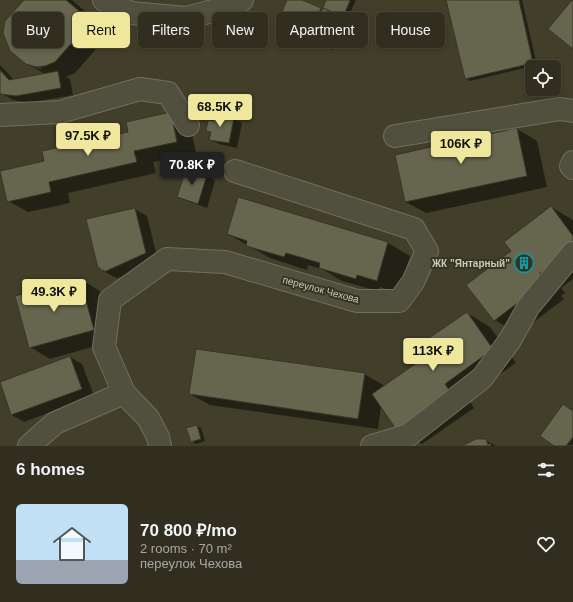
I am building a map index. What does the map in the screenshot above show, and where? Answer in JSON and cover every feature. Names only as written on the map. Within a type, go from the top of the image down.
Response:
[{"type":"street","points":[[104,0],[131,13],[186,18],[236,5],[242,0]]},
{"type":"street","points":[[0,115],[60,112],[140,89],[168,93],[188,125]]},
{"type":"street","points":[[395,136],[560,109],[573,111]]},
{"type":"street","points":[[573,162],[571,166],[573,168]]},
{"type":"street","name":"переулок Чехова","points":[[160,446],[158,437],[148,418],[124,393],[104,347],[110,300],[167,259],[225,262],[357,301],[399,301],[413,282],[427,251],[414,229],[235,171]]},
{"type":"street","points":[[372,446],[409,435],[482,378],[510,340],[529,306],[573,253]]},
{"type":"street","points":[[29,446],[55,423],[124,393]]},
{"type":"building","points":[[24,0],[66,0],[80,12],[72,12],[72,43],[55,62],[45,66],[36,67],[26,64],[10,51],[3,33],[5,21],[12,13],[12,48],[64,48],[64,12],[13,12]]},
{"type":"building","points":[[287,0],[302,0],[321,8],[319,12],[282,12]]},
{"type":"building","points":[[326,0],[350,1],[345,12],[332,12],[323,8]]},
{"type":"building","points":[[446,0],[519,0],[532,60],[525,60],[525,65],[465,79]]},
{"type":"building","points":[[573,0],[573,49],[548,29]]},
{"type":"building","points":[[323,8],[332,12],[321,12]]},
{"type":"building","points":[[0,70],[9,80],[58,71],[61,88],[16,96],[0,94]]},
{"type":"building","points":[[171,112],[177,142],[134,151],[137,162],[49,182],[51,192],[7,202],[0,171],[44,161],[42,151],[128,132],[126,122]]},
{"type":"building","points":[[215,114],[234,118],[229,143],[209,140],[211,132],[206,131],[208,120],[213,121]]},
{"type":"building","points":[[517,128],[527,176],[405,202],[395,155]]},
{"type":"building","points":[[186,169],[207,175],[198,204],[177,197]]},
{"type":"building","points":[[238,197],[388,242],[377,281],[357,275],[356,279],[319,268],[320,263],[286,253],[284,257],[246,246],[247,241],[227,234]]},
{"type":"building","name":"ЖК \"Янтарный\"","points":[[551,206],[573,236],[573,244],[567,252],[539,274],[543,279],[541,285],[494,321],[466,285],[511,251],[504,242]]},
{"type":"building","points":[[135,208],[146,253],[104,272],[104,270],[101,271],[100,268],[98,268],[86,219]]},
{"type":"building","points":[[80,278],[94,330],[29,348],[15,296]]},
{"type":"building","points":[[467,312],[493,349],[445,384],[452,394],[398,432],[372,394],[421,360],[413,349]]},
{"type":"building","points":[[196,349],[365,373],[358,419],[189,394]]},
{"type":"building","points":[[70,356],[82,389],[11,415],[0,382]]},
{"type":"building","points":[[563,404],[573,411],[573,437],[566,446],[554,446],[540,436]]},
{"type":"building","points":[[197,425],[201,439],[191,442],[186,428]]},
{"type":"building","points":[[476,439],[486,439],[488,445],[490,443],[491,446],[462,446]]},
{"type":"place","name":"ЖК \"Янтарный\"","points":[[524,263]]}]
